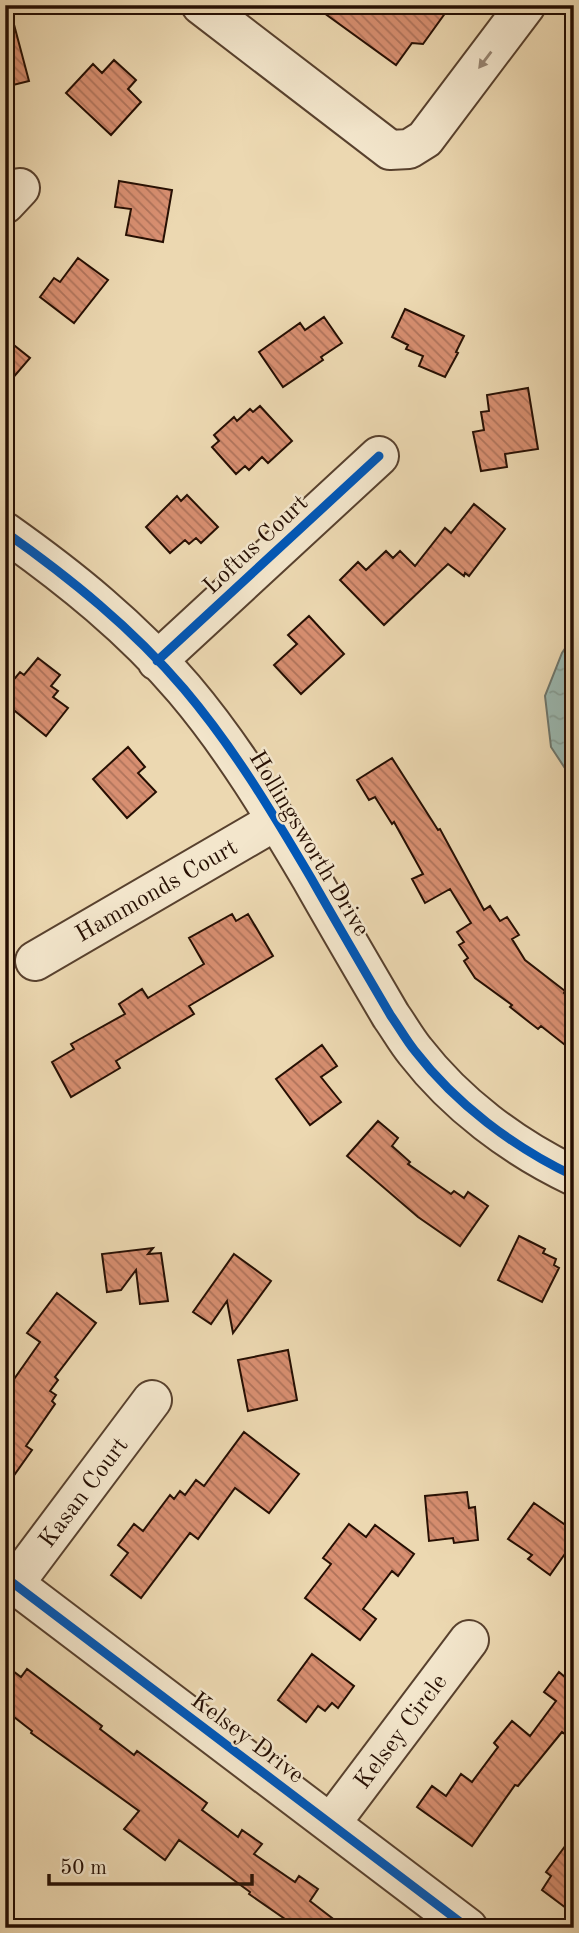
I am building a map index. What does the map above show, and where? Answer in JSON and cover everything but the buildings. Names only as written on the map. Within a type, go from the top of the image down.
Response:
[{"type":"street","points":[[201,5],[390,150],[409,149],[425,139],[526,5]]},
{"type":"street","name":"Loftus Court","points":[[157,660],[379,456]]},
{"type":"street","name":"Hollingsworth Drive","points":[[5,532],[77,585],[126,628],[184,690],[224,740],[277,820],[391,1016],[422,1059],[451,1091],[493,1127],[535,1156],[574,1176]]},
{"type":"street","name":"Hammonds Court","points":[[35,961],[277,820]]},
{"type":"street","name":"Kasan Court","points":[[10,1580],[152,1400]]},
{"type":"street","name":"Kelsey Drive","points":[[10,1580],[468,1928]]},
{"type":"street","name":"Kelsey Circle","points":[[331,1823],[469,1640]]},
{"type":"water","points":[[574,635],[574,782],[551,747],[545,696],[562,653]]},
{"type":"cycle path","points":[[157,661],[379,456]]},
{"type":"cycle path","points":[[5,532],[53,567],[122,625],[164,667],[202,711],[267,805],[391,1016],[431,1070],[467,1106],[508,1138],[574,1176]]},
{"type":"cycle path","points":[[5,1577],[468,1928]]}]
